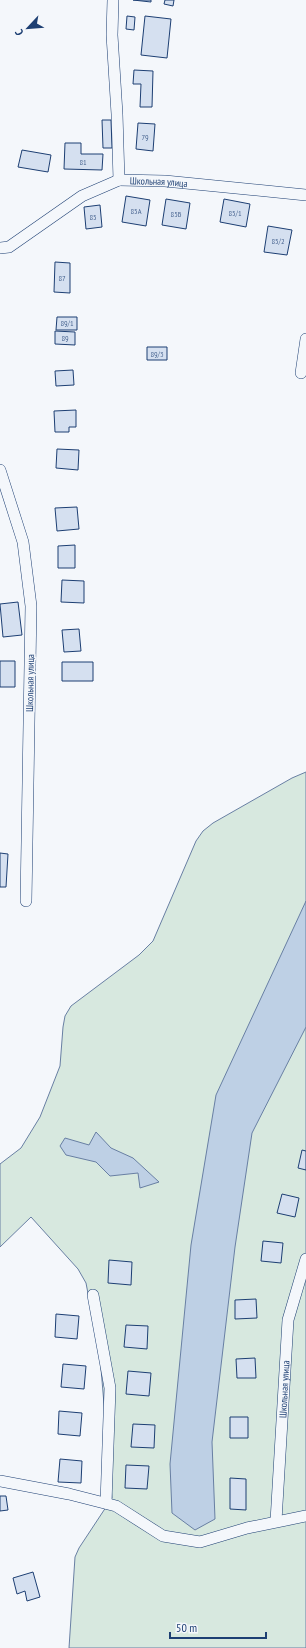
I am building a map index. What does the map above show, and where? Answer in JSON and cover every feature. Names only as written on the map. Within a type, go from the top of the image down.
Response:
[{"type":"street","name":"Школьная улица","points":[[112,0],[112,35],[119,180],[165,181],[306,195]]},
{"type":"street","points":[[0,248],[9,247],[82,196],[119,180]]},
{"type":"street","points":[[300,374],[306,339]]},
{"type":"street","name":"Школьная улица","points":[[0,470],[23,542],[31,606],[26,901]]},
{"type":"street","name":"Школьная улица","points":[[276,1521],[288,1320],[306,1259]]},
{"type":"street","points":[[93,1295],[110,1388],[106,1503]]},
{"type":"street","points":[[0,1481],[69,1494],[116,1506],[163,1536],[200,1542],[276,1521],[306,1516]]},
{"type":"shaded area","points":[[306,772],[306,1648],[69,1648],[75,1557],[79,1548],[112,1498],[100,1357],[86,1283],[78,1269],[31,1217],[0,1247],[0,1164],[21,1148],[40,1117],[60,1066],[65,1016],[71,1006],[139,955],[153,941],[196,841],[203,831],[213,823],[292,778]]},
{"type":"water","points":[[306,901],[306,1027],[252,1133],[235,1247],[212,1442],[215,1519],[195,1530],[172,1513],[170,1464],[191,1245],[216,1095]]},
{"type":"water","points":[[96,1132],[111,1148],[133,1158],[159,1182],[140,1188],[138,1173],[110,1176],[96,1162],[66,1155],[60,1146],[65,1138],[89,1145]]},
{"type":"building","points":[[133,0],[151,0],[151,2]]},
{"type":"building","points":[[165,0],[174,0],[173,6],[164,4]]},
{"type":"building","points":[[127,16],[135,17],[134,30],[126,29]]},
{"type":"building","points":[[145,16],[171,19],[167,58],[141,55]]},
{"type":"building","points":[[134,70],[153,71],[152,107],[140,107],[141,84],[133,84]]},
{"type":"building","points":[[102,120],[111,120],[112,148],[103,148]]},
{"type":"building","points":[[138,123],[155,124],[153,151],[136,149]]},
{"type":"building","points":[[65,143],[81,143],[81,154],[103,154],[102,170],[64,169]]},
{"type":"building","points":[[22,150],[51,155],[48,172],[18,167]]},
{"type":"building","points":[[126,196],[150,200],[146,226],[122,222]]},
{"type":"building","points":[[166,199],[190,203],[186,229],[162,225]]},
{"type":"building","points":[[224,199],[250,204],[246,227],[220,222]]},
{"type":"building","points":[[100,205],[102,227],[86,229],[84,207]]},
{"type":"building","points":[[268,226],[292,230],[287,255],[264,252]]},
{"type":"building","points":[[55,262],[70,263],[70,293],[54,292]]},
{"type":"building","points":[[57,317],[77,317],[77,330],[56,330]]},
{"type":"building","points":[[55,331],[75,332],[75,345],[55,344]]},
{"type":"building","points":[[147,347],[167,347],[167,360],[147,360]]},
{"type":"building","points":[[73,370],[74,385],[56,386],[55,371]]},
{"type":"building","points":[[76,410],[76,427],[69,427],[69,432],[55,432],[54,411]]},
{"type":"building","points":[[57,449],[79,450],[78,470],[56,468]]},
{"type":"building","points":[[77,507],[79,529],[57,531],[55,508]]},
{"type":"building","points":[[75,545],[75,568],[58,568],[58,546]]},
{"type":"building","points":[[62,580],[84,581],[84,603],[61,602]]},
{"type":"building","points":[[18,602],[22,635],[3,637],[0,604]]},
{"type":"building","points":[[79,629],[81,651],[64,652],[62,630]]},
{"type":"building","points":[[0,661],[15,661],[15,687],[0,687]]},
{"type":"building","points":[[62,662],[93,662],[93,681],[62,681]]},
{"type":"building","points":[[0,853],[8,854],[6,887],[0,887]]},
{"type":"building","points":[[302,1150],[306,1151],[306,1170],[298,1168]]},
{"type":"building","points":[[282,1194],[299,1198],[295,1217],[277,1213]]},
{"type":"building","points":[[263,1241],[283,1243],[281,1263],[261,1261]]},
{"type":"building","points":[[109,1260],[132,1262],[131,1285],[108,1283]]},
{"type":"building","points":[[256,1299],[257,1318],[235,1319],[235,1300]]},
{"type":"building","points":[[56,1314],[79,1316],[77,1339],[55,1337]]},
{"type":"building","points":[[126,1325],[148,1326],[147,1349],[124,1347]]},
{"type":"building","points":[[255,1358],[256,1378],[237,1378],[236,1359]]},
{"type":"building","points":[[63,1364],[86,1366],[84,1389],[61,1387]]},
{"type":"building","points":[[128,1371],[151,1373],[149,1396],[126,1394]]},
{"type":"building","points":[[59,1411],[82,1413],[80,1436],[58,1434]]},
{"type":"building","points":[[230,1417],[248,1417],[248,1438],[230,1438]]},
{"type":"building","points":[[133,1424],[155,1425],[154,1448],[131,1447]]},
{"type":"building","points":[[60,1459],[82,1461],[81,1483],[58,1482]]},
{"type":"building","points":[[126,1465],[149,1466],[147,1489],[125,1488]]},
{"type":"building","points":[[230,1478],[246,1479],[246,1510],[230,1509]]},
{"type":"building","points":[[0,1496],[6,1496],[8,1510],[0,1511]]},
{"type":"building","points":[[33,1572],[40,1597],[27,1601],[25,1591],[17,1594],[13,1578]]}]
